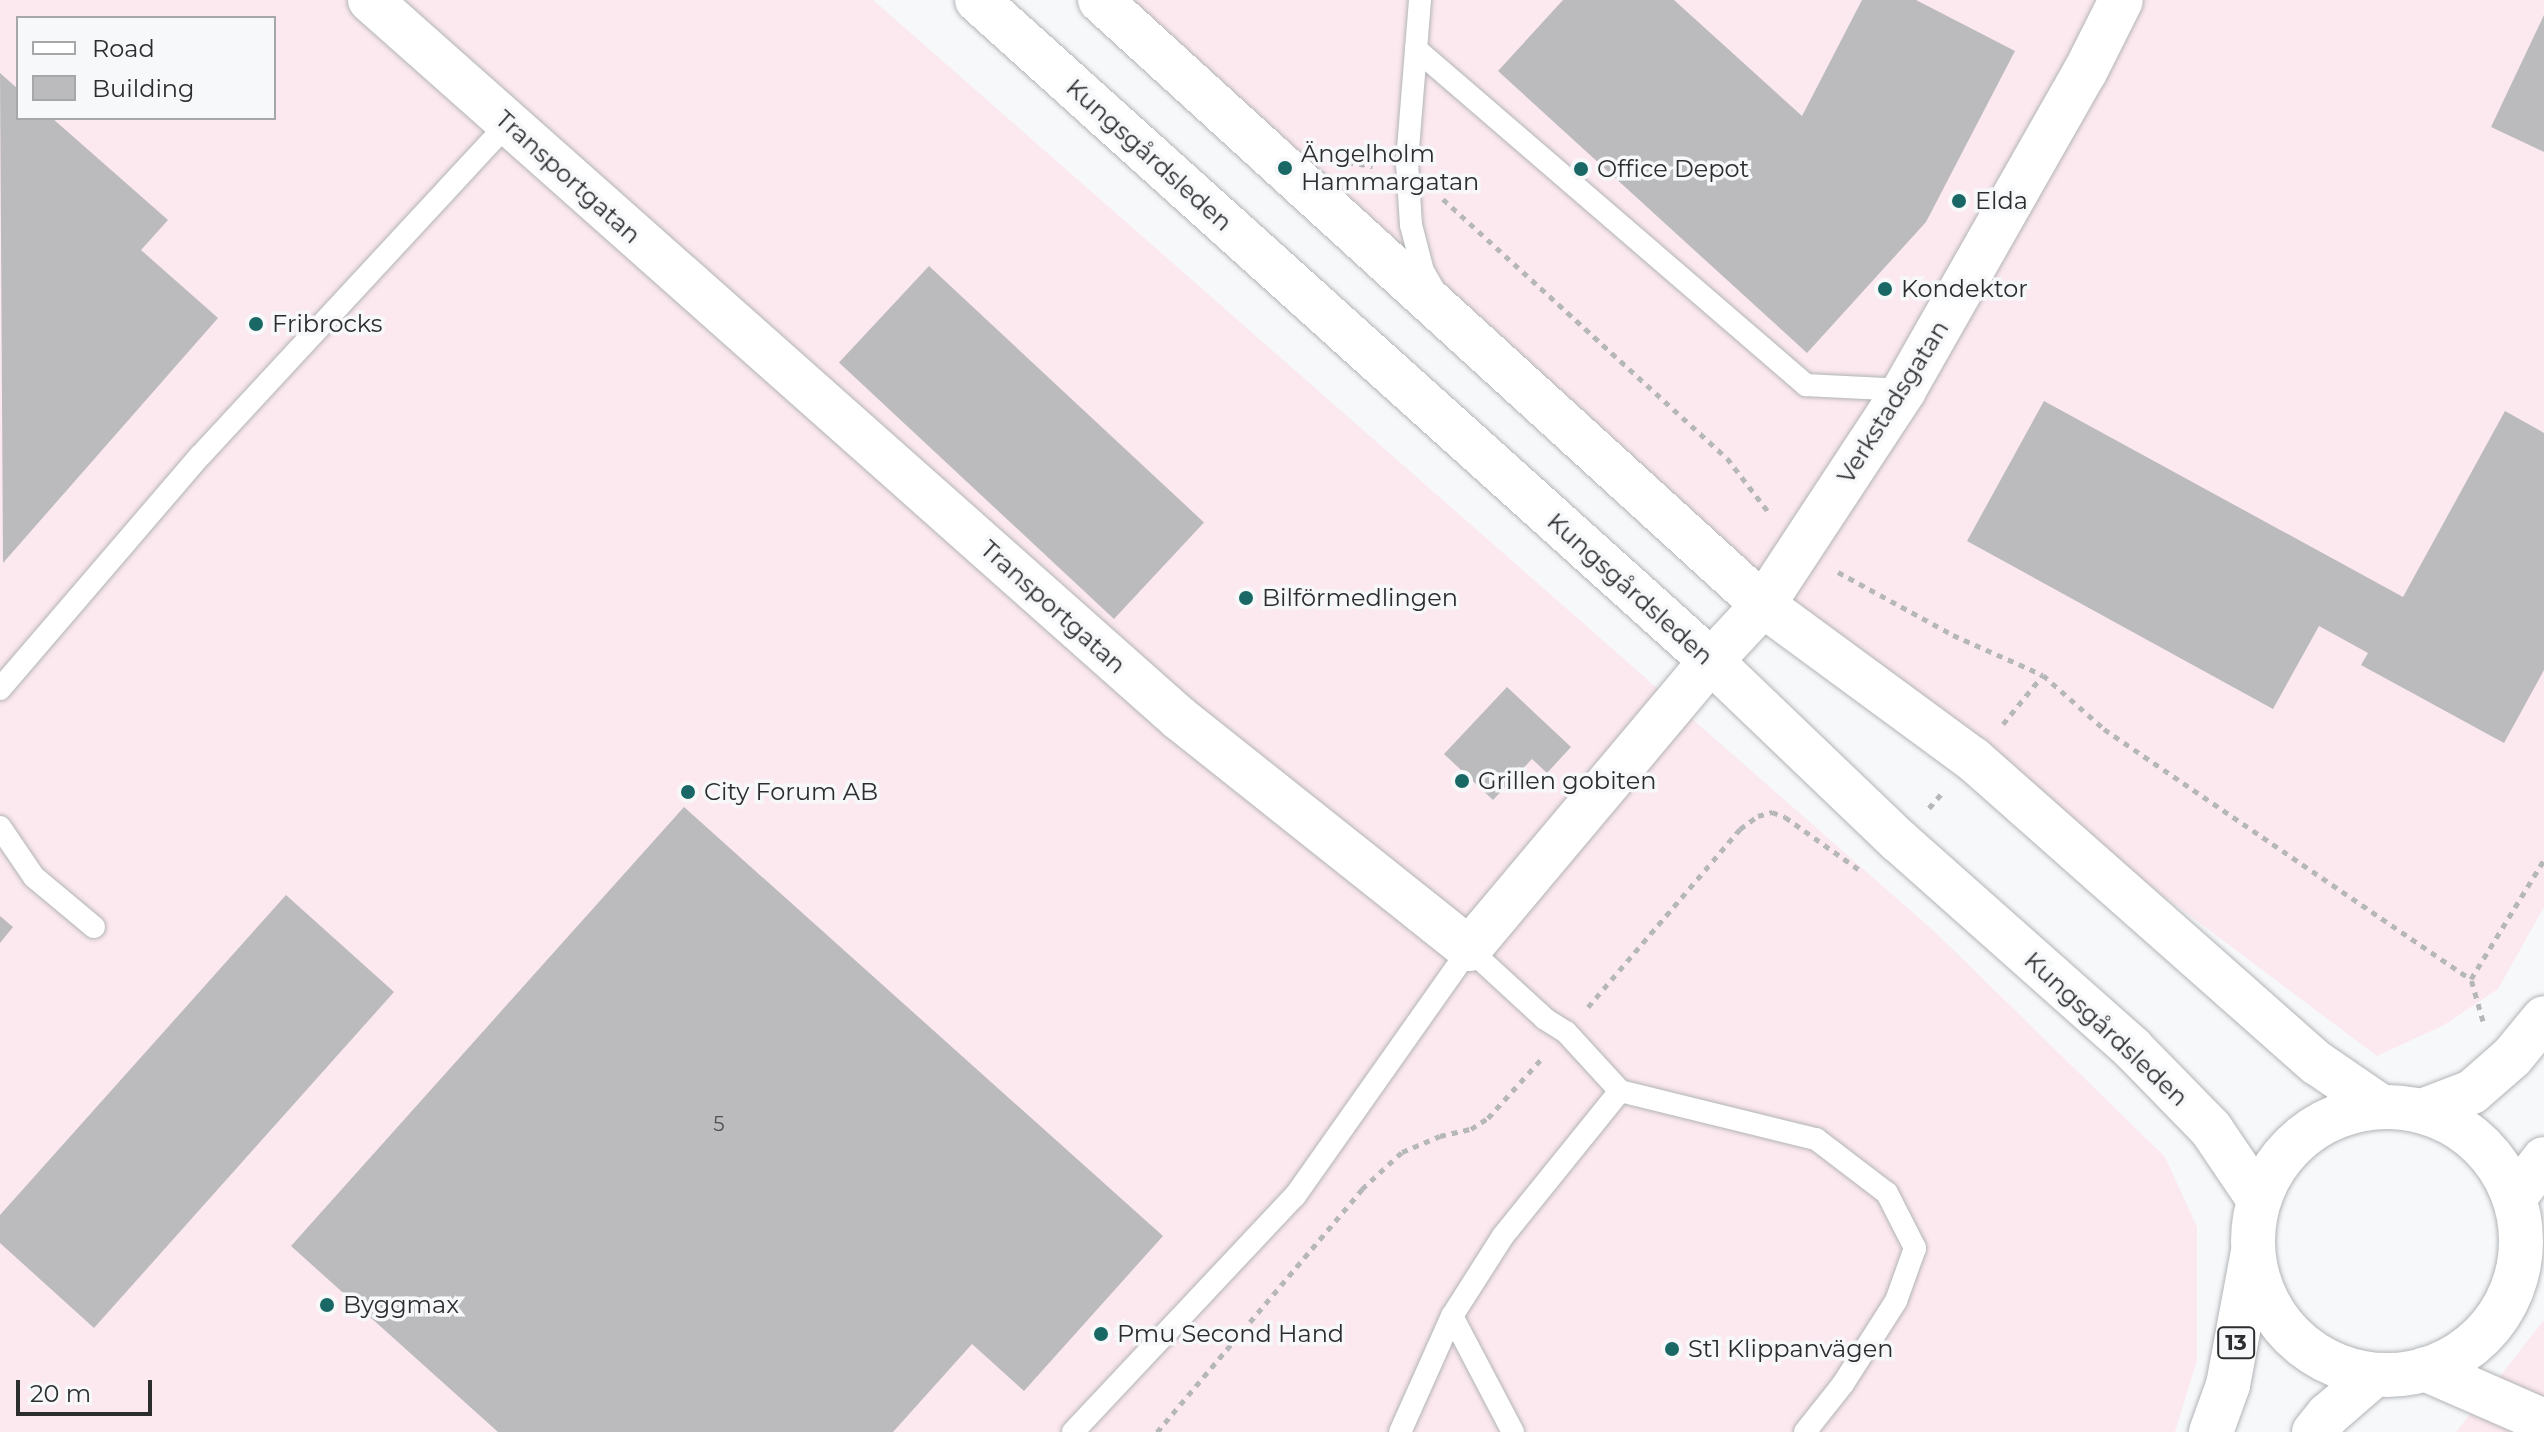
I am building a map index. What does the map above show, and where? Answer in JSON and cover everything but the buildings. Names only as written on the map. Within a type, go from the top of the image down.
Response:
[{"type":"main road","name":"Transportgatan","points":[[370,0],[1179,718],[1469,949]]},
{"type":"main road","name":"Kungsgårdsleden","points":[[977,0],[1711,661],[1899,841],[2132,1048],[2211,1129],[2259,1200]]},
{"type":"main road","points":[[1100,0],[1763,605],[1973,759],[2317,1063],[2380,1106]]},
{"type":"main road","name":"Verkstadsgatan","points":[[1711,661],[1763,605],[1904,390],[2085,72],[2121,0]]},
{"type":"main road","points":[[1469,949],[1711,661]]},
{"type":"main road","points":[[2422,1111],[2472,1092],[2512,1057],[2544,1018]]},
{"type":"main road","points":[[2521,1254],[2511,1292],[2490,1326],[2461,1353],[2425,1369],[2374,1375],[2346,1369],[2319,1358],[2286,1330],[2263,1293],[2253,1252],[2259,1200],[2279,1161],[2310,1130],[2336,1116],[2380,1106],[2422,1111],[2453,1124],[2479,1143],[2500,1168],[2514,1198],[2521,1254],[2544,1304]]},
{"type":"main road","points":[[2514,1198],[2544,1159]]},
{"type":"main road","name":"13","points":[[2211,1432],[2228,1385],[2253,1252]]},
{"type":"main road","points":[[2425,1369],[2544,1421]]},
{"type":"main road","points":[[2314,1432],[2328,1415],[2374,1375]]},
{"type":"lane","points":[[1420,0],[1407,163],[1411,225],[1423,271],[1455,325]]},
{"type":"lane","points":[[1416,49],[1806,385],[1904,390]]},
{"type":"lane","points":[[0,689],[200,456],[508,123]]},
{"type":"lane","points":[[0,827],[34,877],[94,927]]},
{"type":"lane","points":[[1073,1432],[1295,1196],[1469,949],[1545,1019],[1566,1032],[1620,1091],[1816,1139],[1887,1193],[1915,1248],[1896,1301],[1843,1384],[1805,1432]]},
{"type":"lane","points":[[1400,1432],[1452,1316],[1503,1236],[1620,1091]]},
{"type":"lane","points":[[1452,1316],[1513,1432]]},
{"type":"path","points":[[1407,163],[1727,458],[1774,519],[1802,546],[1866,590],[1953,635],[2043,675],[2104,729],[2471,979],[2483,1022]]},
{"type":"path","points":[[2471,979],[2544,860]]},
{"type":"shaded area","points":[[0,0],[873,0],[1935,932],[2165,1157],[2197,1227],[2197,1360],[2175,1432],[0,1432]]},
{"type":"shaded area","points":[[1107,0],[2544,0],[2544,907],[2498,989],[2444,1025],[2377,1056],[1762,595]]},
{"type":"shaded area","points":[[2544,1320],[2544,1432],[2456,1432]]},
{"type":"place","name":"Ängelholm Hammargatan","points":[[1285,168]]},
{"type":"place","name":"Office Depot","points":[[1581,169]]},
{"type":"place","name":"Elda","points":[[1959,201]]},
{"type":"place","name":"Kondektor","points":[[1885,289]]},
{"type":"place","name":"Fribrocks","points":[[256,324]]},
{"type":"place","name":"Bilförmedlingen","points":[[1246,598]]},
{"type":"place","name":"Grillen gobiten","points":[[1462,781]]},
{"type":"place","name":"City Forum AB","points":[[688,792]]},
{"type":"place","name":"Byggmax","points":[[327,1305]]},
{"type":"place","name":"Pmu Second Hand","points":[[1101,1334]]},
{"type":"place","name":"St1 Klippanvägen","points":[[1672,1349]]}]
